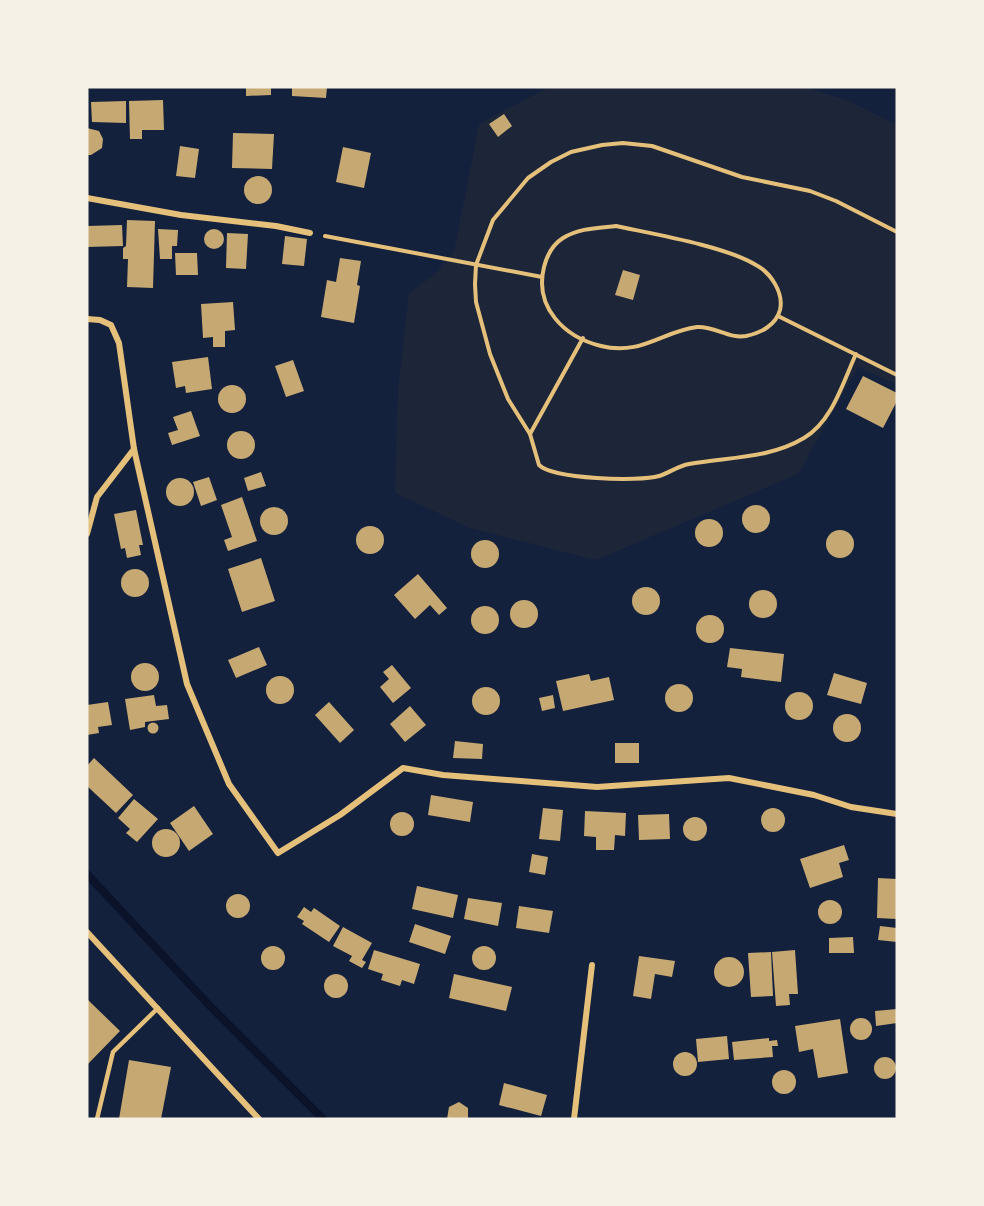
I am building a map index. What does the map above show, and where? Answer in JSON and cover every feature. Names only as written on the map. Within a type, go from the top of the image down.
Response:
[{"type":"street","points":[[87,198],[181,215],[276,226],[310,233]]},
{"type":"street","points":[[87,319],[100,320],[111,325],[119,343],[134,449],[187,684],[229,784],[278,853],[340,815],[403,768],[443,775],[597,787],[729,778],[814,795],[851,807],[897,814]]},
{"type":"street","points":[[87,534],[97,497],[134,449]]},
{"type":"street","points":[[87,932],[259,1119]]},
{"type":"street","points":[[574,1119],[592,965]]},
{"type":"lane","points":[[97,1119],[113,1052],[158,1008]]},
{"type":"path","points":[[855,354],[822,424],[805,438],[758,454],[687,464],[660,476],[617,480],[544,469],[536,456],[530,434],[508,399],[489,354],[476,302],[476,265],[493,220],[528,178],[572,152],[623,143],[652,146],[742,177],[810,191],[836,201],[897,232]]},
{"type":"path","points":[[616,226],[725,252],[757,265],[779,290],[782,302],[774,323],[747,336],[735,337],[708,327],[695,327],[649,344],[626,348],[601,346],[558,323],[548,310],[542,293],[542,277],[552,247],[564,237],[587,229],[616,226]]},
{"type":"path","points":[[310,233],[542,277]]},
{"type":"path","points":[[778,316],[897,375]]},
{"type":"path","points":[[530,434],[583,338]]},
{"type":"shaded area","points":[[549,87],[805,87],[849,101],[897,125],[897,385],[858,367],[798,474],[596,560],[470,528],[395,493],[398,390],[409,293],[434,275],[454,252],[479,124]]},
{"type":"building","points":[[246,87],[271,87],[271,95],[246,96]]},
{"type":"building","points":[[292,87],[327,87],[326,98],[292,96]]},
{"type":"building","points":[[163,100],[164,130],[142,130],[142,139],[130,139],[129,101]]},
{"type":"building","points":[[126,101],[126,123],[92,122],[91,102]]},
{"type":"building","points":[[504,114],[512,126],[498,137],[489,124]]},
{"type":"building","points":[[87,128],[99,131],[103,139],[102,148],[91,155],[87,155]]},
{"type":"building","points":[[233,133],[274,134],[272,169],[232,168]]},
{"type":"building","points":[[180,146],[199,149],[195,178],[176,176]]},
{"type":"building","points":[[343,147],[371,153],[364,188],[336,182]]},
{"type":"building","points":[[258,176],[268,180],[272,190],[268,200],[258,204],[248,200],[244,190],[248,180]]},
{"type":"building","points":[[127,220],[155,221],[153,288],[127,287],[128,259],[123,259],[123,248],[126,246]]},
{"type":"building","points":[[122,225],[123,246],[87,247],[87,226]]},
{"type":"building","points":[[158,229],[178,230],[177,246],[172,246],[172,259],[160,259]]},
{"type":"building","points":[[214,229],[221,232],[224,239],[221,246],[214,249],[207,246],[204,239],[207,232]]},
{"type":"building","points":[[227,233],[248,234],[246,269],[226,268]]},
{"type":"building","points":[[285,236],[307,239],[304,266],[282,264]]},
{"type":"building","points":[[175,253],[197,253],[198,275],[176,275]]},
{"type":"building","points":[[340,258],[361,261],[357,285],[360,286],[354,323],[321,317],[327,280],[336,282]]},
{"type":"building","points":[[623,270],[640,275],[633,300],[615,295]]},
{"type":"building","points":[[233,302],[235,330],[225,331],[225,347],[213,347],[213,337],[203,338],[201,304]]},
{"type":"building","points":[[208,357],[212,389],[186,393],[185,386],[176,388],[172,362]]},
{"type":"building","points":[[293,360],[304,391],[286,397],[275,366]]},
{"type":"building","points":[[863,376],[897,393],[897,401],[883,428],[846,409]]},
{"type":"building","points":[[232,385],[242,389],[246,399],[242,409],[232,413],[222,409],[218,399],[222,389]]},
{"type":"building","points":[[191,411],[200,436],[172,445],[168,433],[178,430],[173,417]]},
{"type":"building","points":[[241,431],[251,435],[255,445],[251,455],[241,459],[231,455],[227,445],[231,435]]},
{"type":"building","points":[[261,472],[266,486],[248,491],[244,478]]},
{"type":"building","points":[[209,477],[217,500],[201,506],[193,482]]},
{"type":"building","points":[[180,478],[190,482],[194,492],[190,502],[180,506],[170,502],[166,492],[170,482]]},
{"type":"building","points":[[242,497],[257,541],[228,551],[224,540],[232,537],[221,505]]},
{"type":"building","points":[[756,505],[766,509],[770,519],[766,529],[756,533],[746,529],[742,519],[746,509]]},
{"type":"building","points":[[274,507],[284,511],[288,521],[284,531],[274,535],[264,531],[260,521],[264,511]]},
{"type":"building","points":[[136,510],[143,545],[139,545],[141,555],[127,558],[125,548],[121,549],[114,514]]},
{"type":"building","points":[[709,519],[719,523],[723,533],[719,543],[709,547],[699,543],[695,533],[699,523]]},
{"type":"building","points":[[370,526],[380,530],[384,540],[380,550],[370,554],[360,550],[356,540],[360,530]]},
{"type":"building","points":[[840,530],[850,534],[854,544],[850,554],[840,558],[830,554],[826,544],[830,534]]},
{"type":"building","points":[[485,540],[495,544],[499,554],[495,564],[485,568],[475,564],[471,554],[475,544]]},
{"type":"building","points":[[261,558],[275,601],[242,612],[228,569]]},
{"type":"building","points":[[135,569],[145,573],[149,583],[145,593],[135,597],[125,593],[121,583],[125,573]]},
{"type":"building","points":[[418,574],[447,608],[439,615],[430,605],[415,619],[394,595]]},
{"type":"building","points":[[646,587],[656,591],[660,601],[656,611],[646,615],[636,611],[632,601],[636,591]]},
{"type":"building","points":[[763,590],[773,594],[777,604],[773,614],[763,618],[753,614],[749,604],[753,594]]},
{"type":"building","points":[[524,600],[534,604],[538,614],[534,624],[524,628],[514,624],[510,614],[514,604]]},
{"type":"building","points":[[485,606],[495,610],[499,620],[495,630],[485,634],[475,630],[471,620],[475,610]]},
{"type":"building","points":[[710,615],[720,619],[724,629],[720,639],[710,643],[700,639],[696,629],[700,619]]},
{"type":"building","points":[[259,647],[267,665],[236,678],[228,660]]},
{"type":"building","points":[[730,648],[784,654],[781,682],[741,677],[742,669],[727,667]]},
{"type":"building","points":[[145,663],[155,667],[159,677],[155,687],[145,691],[135,687],[131,677],[135,667]]},
{"type":"building","points":[[392,665],[411,688],[393,703],[380,687],[389,679],[383,672]]},
{"type":"building","points":[[834,673],[867,683],[861,704],[827,695]]},
{"type":"building","points":[[589,674],[591,681],[609,677],[614,700],[563,711],[556,681]]},
{"type":"building","points":[[280,676],[290,680],[294,690],[290,700],[280,704],[270,700],[266,690],[270,680]]},
{"type":"building","points":[[679,684],[689,688],[693,698],[689,708],[679,712],[669,708],[665,698],[669,688]]},
{"type":"building","points":[[486,687],[496,691],[500,701],[496,711],[486,715],[476,711],[472,701],[476,691]]},
{"type":"building","points":[[799,692],[809,696],[813,706],[809,716],[799,720],[789,716],[785,706],[789,696]]},
{"type":"building","points":[[154,695],[156,706],[167,705],[169,719],[145,722],[145,727],[130,730],[125,699]]},
{"type":"building","points":[[553,695],[555,708],[542,711],[539,698]]},
{"type":"building","points":[[108,702],[112,725],[98,727],[99,733],[87,735],[87,705]]},
{"type":"building","points":[[329,702],[354,730],[340,743],[315,715]]},
{"type":"building","points":[[410,706],[426,725],[405,742],[390,724]]},
{"type":"building","points":[[847,714],[857,718],[861,728],[857,738],[847,742],[837,738],[833,728],[837,718]]},
{"type":"building","points":[[153,722],[159,728],[153,734],[147,728]]},
{"type":"building","points":[[455,741],[483,744],[482,759],[453,758]]},
{"type":"building","points":[[615,743],[639,743],[639,763],[615,763]]},
{"type":"building","points":[[94,758],[133,795],[116,813],[87,786],[87,766]]},
{"type":"building","points":[[431,795],[473,802],[470,822],[428,815]]},
{"type":"building","points":[[134,799],[158,819],[137,842],[126,833],[130,829],[118,818]]},
{"type":"building","points":[[194,806],[213,834],[189,851],[170,823]]},
{"type":"building","points":[[543,808],[563,810],[560,841],[539,839]]},
{"type":"building","points":[[773,808],[781,812],[785,820],[781,828],[773,832],[765,828],[761,820],[765,812]]},
{"type":"building","points":[[585,811],[626,813],[625,836],[615,835],[614,850],[596,850],[596,837],[584,836]]},
{"type":"building","points":[[402,812],[410,816],[414,824],[410,832],[402,836],[394,832],[390,824],[394,816]]},
{"type":"building","points":[[669,814],[670,839],[639,840],[638,815]]},
{"type":"building","points":[[695,817],[703,821],[707,829],[703,837],[695,841],[687,837],[683,829],[687,821]]},
{"type":"building","points":[[166,829],[176,833],[180,843],[176,853],[166,857],[156,853],[152,843],[156,833]]},
{"type":"building","points":[[844,845],[849,860],[839,863],[843,877],[810,888],[800,859]]},
{"type":"building","points":[[532,854],[548,857],[545,875],[529,872]]},
{"type":"building","points":[[878,878],[897,879],[897,919],[877,918]]},
{"type":"building","points":[[417,886],[458,895],[453,918],[412,909]]},
{"type":"building","points":[[238,894],[246,898],[250,906],[246,914],[238,918],[230,914],[226,906],[230,898]]},
{"type":"building","points":[[468,898],[502,903],[498,926],[464,919]]},
{"type":"building","points":[[830,900],[838,904],[842,912],[838,920],[830,924],[822,920],[818,912],[822,904]]},
{"type":"building","points":[[519,906],[553,911],[549,933],[516,928]]},
{"type":"building","points":[[304,907],[311,912],[314,908],[340,926],[329,942],[302,924],[304,921],[297,917]]},
{"type":"building","points":[[415,924],[451,936],[445,954],[409,942]]},
{"type":"building","points":[[880,926],[897,928],[897,942],[878,940]]},
{"type":"building","points":[[343,927],[372,943],[362,960],[366,962],[362,968],[349,961],[352,956],[333,946]]},
{"type":"building","points":[[853,937],[854,953],[829,953],[829,938]]},
{"type":"building","points":[[273,946],[281,950],[285,958],[281,966],[273,970],[265,966],[261,958],[265,950]]},
{"type":"building","points":[[484,946],[492,950],[496,958],[492,966],[484,970],[476,966],[472,958],[476,950]]},
{"type":"building","points":[[374,950],[420,964],[414,984],[402,980],[400,986],[381,980],[383,974],[368,969]]},
{"type":"building","points":[[795,950],[798,994],[789,994],[790,1005],[776,1006],[772,952]]},
{"type":"building","points":[[771,952],[773,996],[751,997],[748,953]]},
{"type":"building","points":[[639,956],[675,961],[672,977],[655,974],[651,999],[633,996]]},
{"type":"building","points":[[729,957],[740,961],[744,972],[740,983],[729,987],[718,983],[714,972],[718,961]]},
{"type":"building","points":[[336,974],[344,978],[348,986],[344,994],[336,998],[328,994],[324,986],[328,978]]},
{"type":"building","points":[[454,974],[512,987],[506,1011],[449,998]]},
{"type":"building","points":[[87,999],[120,1031],[87,1065]]},
{"type":"building","points":[[897,1009],[897,1023],[876,1026],[875,1011]]},
{"type":"building","points":[[861,1018],[869,1021],[872,1029],[869,1037],[861,1040],[853,1037],[850,1029],[853,1021]]},
{"type":"building","points":[[840,1019],[848,1073],[818,1078],[813,1049],[799,1052],[795,1026]]},
{"type":"building","points":[[727,1036],[729,1059],[698,1062],[696,1039]]},
{"type":"building","points":[[769,1038],[769,1041],[777,1040],[778,1046],[772,1046],[773,1057],[734,1060],[732,1042]]},
{"type":"building","points":[[685,1052],[693,1056],[697,1064],[693,1072],[685,1076],[677,1072],[673,1064],[677,1056]]},
{"type":"building","points":[[885,1057],[893,1060],[896,1068],[893,1076],[885,1079],[877,1076],[874,1068],[877,1060]]},
{"type":"building","points":[[129,1060],[171,1067],[161,1119],[119,1119]]},
{"type":"building","points":[[784,1070],[792,1074],[796,1082],[792,1090],[784,1094],[776,1090],[772,1082],[776,1074]]},
{"type":"building","points":[[504,1083],[547,1095],[541,1116],[499,1105]]},
{"type":"building","points":[[459,1102],[468,1108],[468,1119],[447,1119],[449,1107]]},
{"type":"waterway","points":[[87,874],[210,1006],[323,1119]]}]
